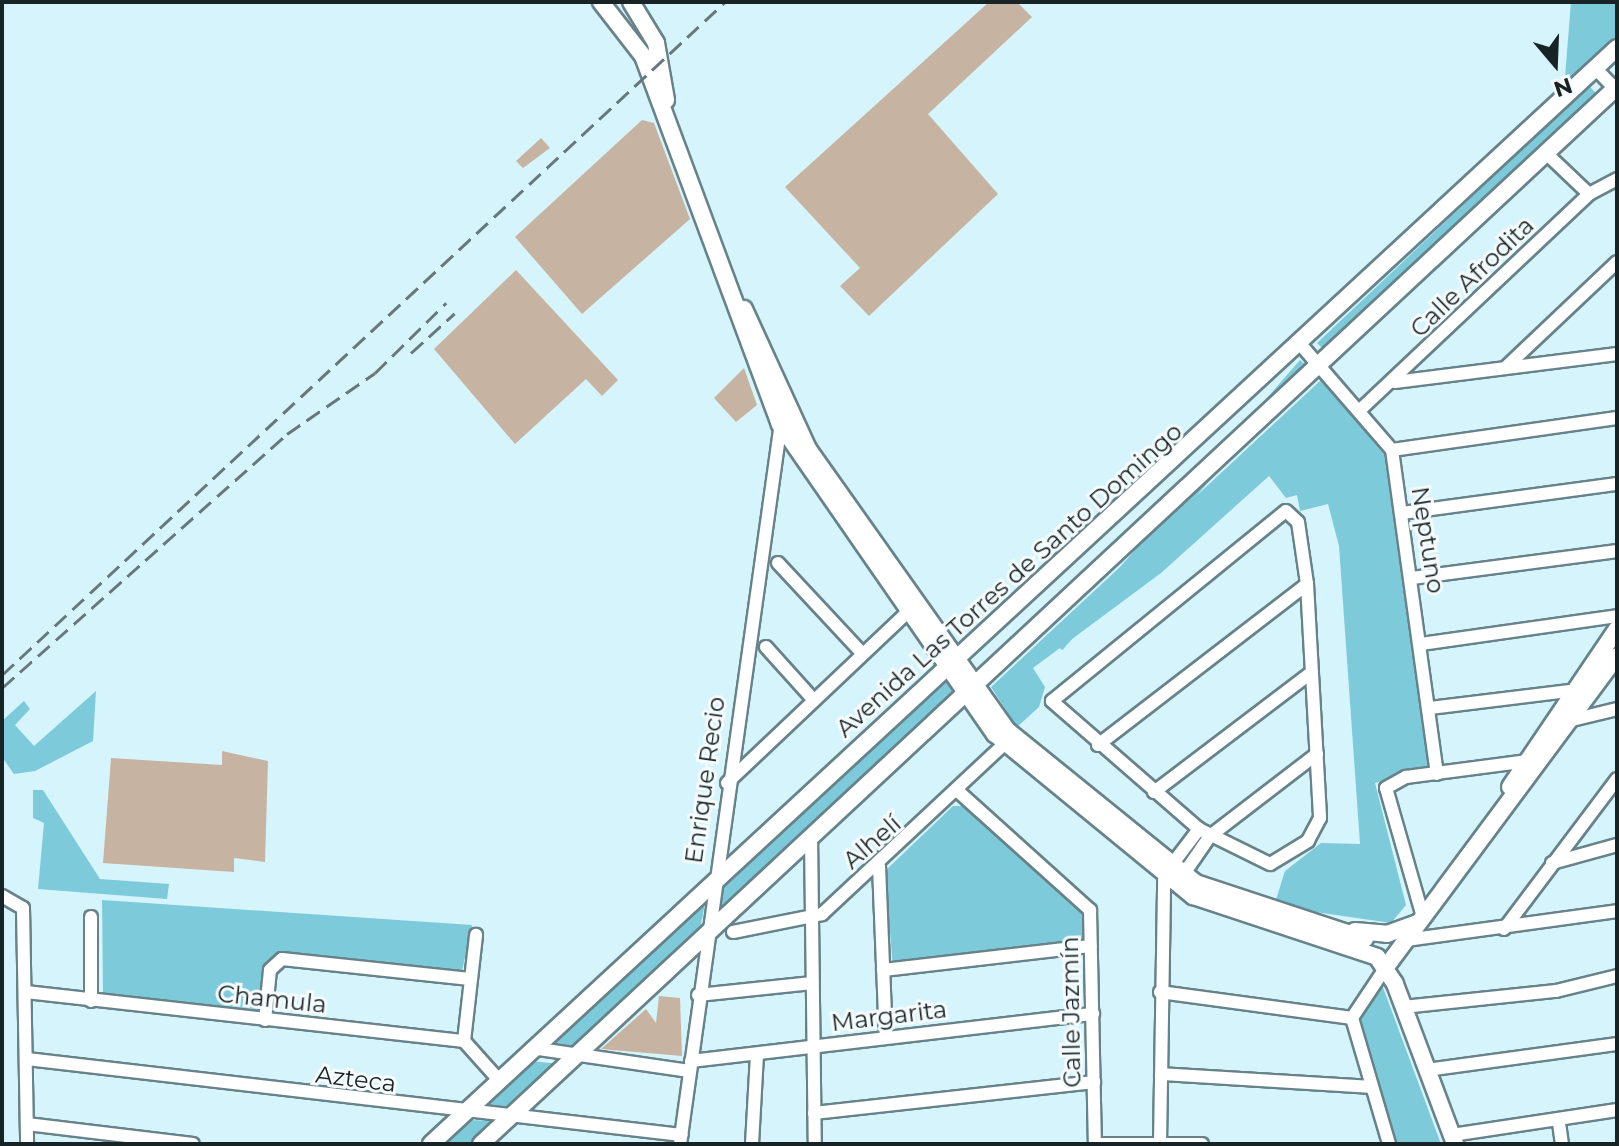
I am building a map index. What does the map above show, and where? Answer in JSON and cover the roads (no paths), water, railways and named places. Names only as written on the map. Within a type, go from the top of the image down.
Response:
[{"type":"street","points":[[631,2],[784,419],[909,611],[953,663]]},
{"type":"street","points":[[605,3],[652,59]]},
{"type":"street","name":"Avenida Las Torres de Santo Domingo","points":[[431,1144],[498,1079],[1301,345],[1617,48]]},
{"type":"street","points":[[481,1144],[1616,89],[1595,68]]},
{"type":"street","points":[[1547,154],[1589,194]]},
{"type":"street","name":"Calle Afrodita","points":[[1360,410],[1395,382],[1589,194],[1617,179]]},
{"type":"street","points":[[1505,367],[1617,262]]},
{"type":"street","name":"Neptuno","points":[[1301,345],[1392,450],[1437,774]]},
{"type":"street","points":[[1395,382],[1617,354]]},
{"type":"street","points":[[1392,450],[1617,418]]},
{"type":"street","points":[[784,419],[1008,740],[1171,878],[1355,938],[1386,959],[1453,1140],[1493,1137],[1617,1110]]},
{"type":"street","name":"Enrique Recio","points":[[681,1140],[704,935],[784,419]]},
{"type":"street","points":[[1402,513],[1617,484]]},
{"type":"street","points":[[1291,513],[1299,527],[1307,584],[1320,818],[1287,859],[1270,864],[1204,833],[1098,745],[1052,701],[1274,515],[1291,513]]},
{"type":"street","points":[[1412,578],[1617,551]]},
{"type":"street","points":[[778,563],[861,652]]},
{"type":"street","points":[[1098,745],[1307,584]]},
{"type":"street","points":[[1010,610],[1015,630],[1036,627]]},
{"type":"street","points":[[727,783],[812,698],[909,611]]},
{"type":"street","points":[[1421,644],[1617,616]]},
{"type":"street","points":[[1484,834],[1528,761],[1617,629]]},
{"type":"street","points":[[766,647],[812,698]]},
{"type":"street","points":[[1389,1144],[1352,1018],[1386,959],[1421,920],[1617,656]]},
{"type":"street","points":[[1154,792],[1312,672]]},
{"type":"street","points":[[1430,708],[1576,690]]},
{"type":"street","points":[[1572,720],[1617,709]]},
{"type":"street","name":"Alhelí","points":[[733,932],[813,918],[879,866],[960,793],[1008,740]]},
{"type":"street","points":[[1160,1143],[1160,992],[1171,878],[1204,833],[1317,754]]},
{"type":"street","points":[[1421,920],[1384,796],[1394,781],[1528,761]]},
{"type":"street","points":[[1504,929],[1617,779]]},
{"type":"street","name":"Calle Jazmín","points":[[960,793],[1088,908],[1096,1144]]},
{"type":"street","points":[[811,836],[815,1144]]},
{"type":"street","points":[[1552,863],[1617,845]]},
{"type":"street","points":[[879,866],[886,1037]]},
{"type":"street","points":[[2,896],[23,908],[27,1144]]},
{"type":"street","points":[[1404,942],[1615,911],[1617,926]]},
{"type":"street","points":[[91,917],[91,1001]]},
{"type":"street","points":[[1355,938],[1387,934],[1421,920]]},
{"type":"street","points":[[476,935],[464,1041],[498,1079]]},
{"type":"street","points":[[1396,987],[1404,942]]},
{"type":"street","points":[[883,970],[1091,946]]},
{"type":"street","points":[[265,1020],[270,970],[282,959],[470,979]]},
{"type":"street","points":[[1403,1007],[1556,991],[1617,976]]},
{"type":"street","points":[[698,995],[812,983]]},
{"type":"street","name":"Chamula","points":[[26,992],[464,1041]]},
{"type":"street","points":[[1160,992],[1352,1018]]},
{"type":"street","name":"Margarita","points":[[532,1048],[575,1056],[690,1066],[886,1037],[1093,1014]]},
{"type":"street","points":[[1427,1070],[1617,1044]]},
{"type":"street","points":[[752,1144],[757,1054]]},
{"type":"street","name":"Azteca","points":[[27,1059],[510,1116],[681,1140]]},
{"type":"street","points":[[1161,1074],[1371,1087]]},
{"type":"street","points":[[814,1113],[1094,1082]]},
{"type":"street","points":[[1559,1123],[1562,1144]]},
{"type":"street","points":[[27,1124],[193,1144]]},
{"type":"street","points":[[1096,1144],[1202,1144]]},
{"type":"railway","points":[[2,675],[725,2]]},
{"type":"railway","points":[[2,688],[287,434],[375,373],[446,303]]},
{"type":"railway","points":[[411,353],[455,313]]}]
